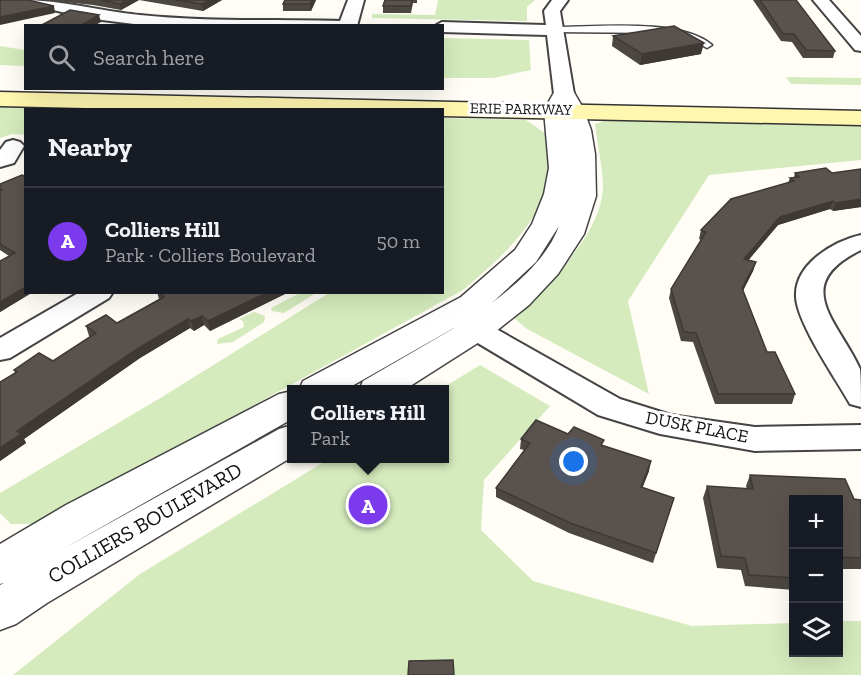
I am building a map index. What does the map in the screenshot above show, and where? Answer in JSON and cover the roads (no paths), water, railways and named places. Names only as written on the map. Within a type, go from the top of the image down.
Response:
[{"type":"main road","points":[[0,85],[24,85]]},
{"type":"main road","name":"ERIE PARKWAY","points":[[279,90],[861,118]]},
{"type":"main road","name":"ERIE PARKWAY","points":[[0,99],[565,105],[861,102]]},
{"type":"street","points":[[30,0],[120,17],[268,24]]},
{"type":"street","points":[[349,24],[357,0]]},
{"type":"street","points":[[383,385],[465,323],[472,304],[502,280],[526,256],[546,224],[558,194],[565,105],[552,11],[560,0]]},
{"type":"street","points":[[821,0],[861,46]]},
{"type":"street","points":[[120,17],[143,3]]},
{"type":"street","points":[[444,27],[555,30]]},
{"type":"street","points":[[861,242],[844,246],[824,264],[813,277],[809,298],[861,396]]},
{"type":"street","points":[[0,351],[97,294]]},
{"type":"street","points":[[327,385],[465,323]]},
{"type":"street","name":"DUSK PLACE","points":[[465,323],[609,407],[671,426],[755,439],[861,438]]},
{"type":"street","name":"COLLIERS BOULEVARD","points":[[7,577],[81,517],[287,405]]},
{"type":"street","name":"COLLIERS BOULEVARD","points":[[7,577],[287,441]]},
{"type":"lane","points":[[555,30],[661,30],[685,33],[707,45]]},
{"type":"place","name":"Colliers Hill","points":[[368,505]]}]
